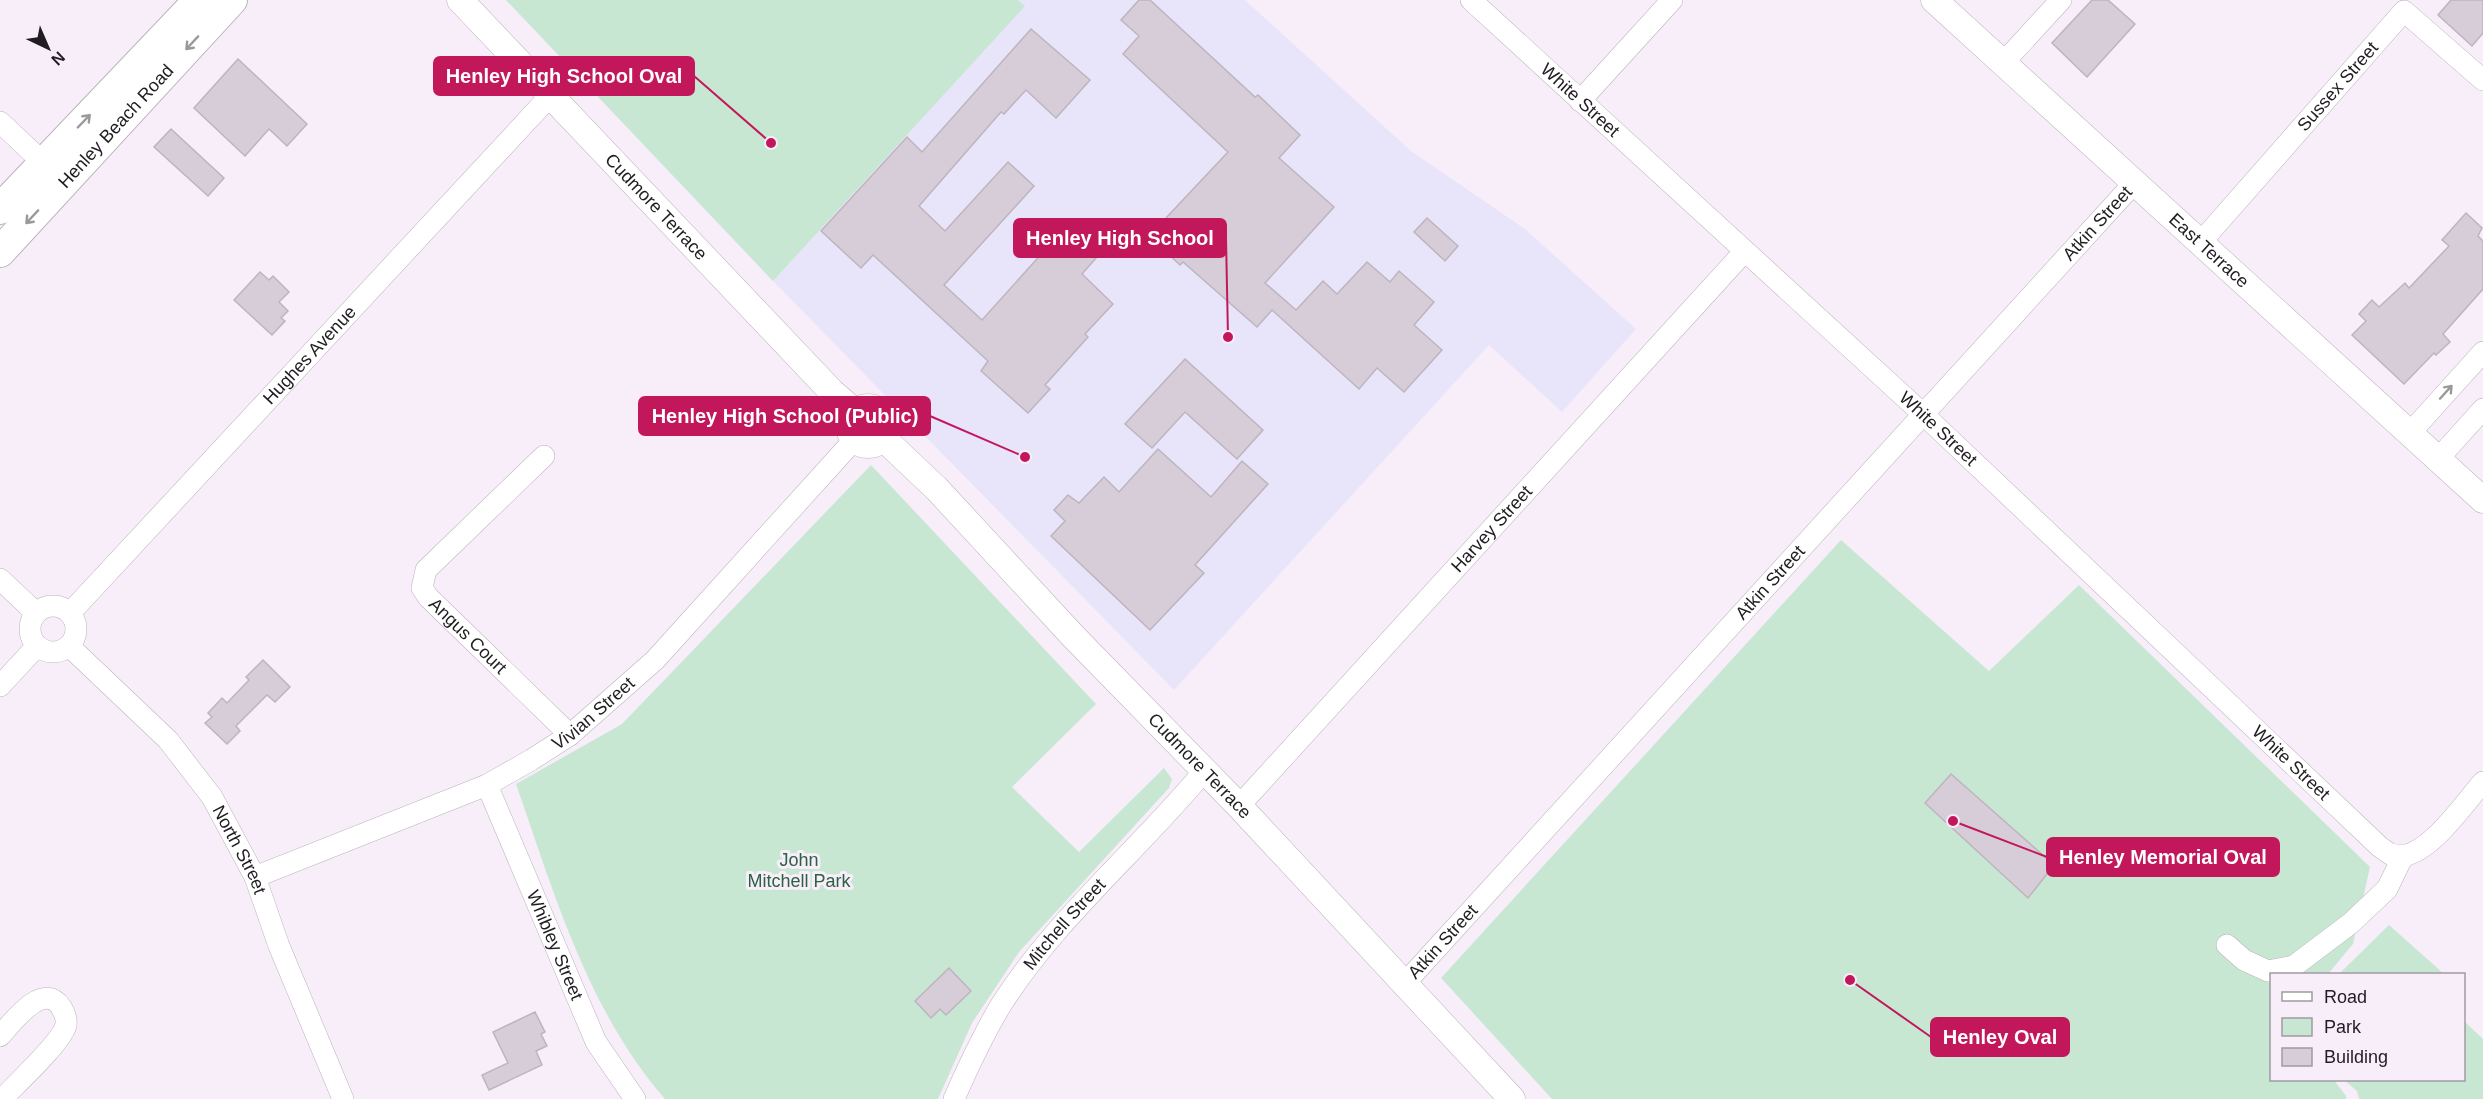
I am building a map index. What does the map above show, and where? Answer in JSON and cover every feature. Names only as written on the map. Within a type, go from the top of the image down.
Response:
[{"type":"main road","name":"Henley Beach Road","points":[[0,252],[54,173],[199,0]]},
{"type":"main road","name":"Henley Beach Road","points":[[0,209],[54,173],[232,0]]},
{"type":"street","name":"Cudmore Terrace","points":[[460,0],[832,392],[855,412]]},
{"type":"street","name":"White Street","points":[[1471,0],[1923,414],[2380,847],[2391,854],[2403,856]]},
{"type":"street","points":[[1580,100],[1672,0]]},
{"type":"street","name":"East Terrace","points":[[1934,0],[2483,500]]},
{"type":"street","points":[[2004,62],[2061,0]]},
{"type":"street","name":"Sussex Street","points":[[2201,242],[2404,11],[2483,80]]},
{"type":"street","name":"Hughes Avenue","points":[[70,613],[550,96]]},
{"type":"street","points":[[0,122],[54,173]]},
{"type":"street","name":"Atkin Street","points":[[1405,983],[2135,182]]},
{"type":"street","name":"Harvey Street","points":[[1239,806],[1744,252]]},
{"type":"street","points":[[2410,433],[2483,352]]},
{"type":"street","points":[[868,407],[881,413],[886,426],[883,438],[873,444],[863,445],[854,440],[848,428],[855,412],[868,407]]},
{"type":"street","points":[[2438,459],[2483,409]]},
{"type":"street","name":"Cudmore Terrace","points":[[883,438],[937,489],[1072,635],[1205,770],[1512,1099]]},
{"type":"street","name":"Vivian Street","points":[[255,877],[487,785],[570,735],[655,660],[854,440]]},
{"type":"street","name":"Angus Court","points":[[544,456],[426,570],[422,588],[570,735]]},
{"type":"street","points":[[0,579],[36,613]]},
{"type":"street","points":[[52,606],[70,613],[76,630],[69,646],[52,652],[37,646],[31,639],[29,631],[31,620],[36,613],[52,606]]},
{"type":"street","points":[[0,686],[37,646]]},
{"type":"street","name":"North Street","points":[[69,646],[168,740],[212,797],[255,877],[279,946],[343,1099]]},
{"type":"street","name":"Mitchell Street","points":[[954,1099],[970,1062],[1002,1005],[1040,954],[1080,906],[1205,770]]},
{"type":"street","points":[[2227,945],[2244,960],[2268,971],[2294,966],[2351,923],[2387,889],[2403,856],[2414,854],[2426,845],[2483,782]]},
{"type":"street","name":"Whibley Street","points":[[487,785],[596,1042],[635,1099]]},
{"type":"street","points":[[0,1036],[27,1007],[38,1000],[49,998],[58,1003],[65,1013],[66,1024],[60,1037],[2,1099]]},
{"type":"shaded area","points":[[506,0],[1245,0],[1411,151],[1525,229],[1636,329],[1562,412],[1489,345],[1174,690],[773,281]]},
{"type":"green space","points":[[506,0],[1018,0],[1025,6],[773,281]]},
{"type":"green space","name":"John Mitchell Park","points":[[871,465],[1096,704],[1012,787],[1079,852],[1164,768],[1172,779],[1169,788],[1019,952],[972,1023],[938,1099],[665,1099],[638,1065],[594,989],[544,867],[516,784],[622,724]]},
{"type":"green space","points":[[1841,540],[1989,671],[2079,585],[2370,867],[2353,944],[2329,973],[2270,973],[2270,1081],[2335,1081],[2346,1099],[1552,1099],[1441,978]]},
{"type":"green space","points":[[2389,925],[2443,973],[2340,973]]},
{"type":"green space","points":[[2465,1022],[2483,1039],[2483,1099],[2359,1099],[2357,1091],[2345,1081],[2465,1081]]},
{"type":"building","points":[[1139,0],[1150,0],[1255,97],[1258,95],[1300,135],[1279,158],[1334,207],[1265,283],[1296,310],[1323,281],[1337,294],[1367,262],[1390,282],[1399,271],[1434,302],[1414,325],[1442,350],[1404,392],[1377,368],[1359,389],[1272,310],[1257,327],[1183,262],[1180,265],[1149,236],[1228,152],[1123,54],[1139,36],[1121,20]]},
{"type":"building","points":[[2092,0],[2108,0],[2135,24],[2087,77],[2052,43]]},
{"type":"building","points":[[2451,0],[2483,0],[2483,33],[2472,46],[2438,15]]},
{"type":"building","points":[[1031,29],[1090,80],[1056,118],[1026,90],[1004,114],[1001,112],[919,206],[945,231],[1008,162],[1034,186],[944,285],[982,320],[1072,220],[1104,249],[1082,274],[1113,304],[1085,334],[1088,337],[1045,385],[1050,389],[1028,413],[981,371],[988,361],[873,255],[861,268],[821,231],[907,137],[922,152]]},
{"type":"building","points":[[238,59],[307,124],[287,146],[269,129],[245,156],[194,108]]},
{"type":"building","points":[[171,129],[224,178],[208,196],[154,147]]},
{"type":"building","points":[[2466,213],[2482,228],[2478,236],[2483,241],[2483,289],[2443,334],[2450,342],[2436,355],[2434,353],[2404,384],[2352,335],[2366,321],[2359,314],[2372,300],[2379,307],[2405,283],[2409,288],[2449,246],[2442,240]]},
{"type":"building","points":[[1427,218],[1458,246],[1445,261],[1414,232]]},
{"type":"building","points":[[260,272],[269,280],[273,276],[289,292],[279,302],[288,311],[281,318],[285,321],[272,335],[234,300]]},
{"type":"building","points":[[1185,359],[1263,430],[1237,459],[1185,412],[1152,448],[1125,424]]},
{"type":"building","points":[[1158,449],[1211,497],[1242,461],[1268,484],[1195,565],[1204,573],[1150,630],[1051,536],[1065,521],[1054,510],[1068,495],[1079,503],[1104,477],[1119,492]]},
{"type":"building","points":[[263,660],[290,687],[275,702],[267,695],[236,726],[240,731],[227,744],[205,723],[212,717],[208,713],[222,698],[227,703],[249,680],[246,677]]},
{"type":"building","points":[[1951,774],[2054,865],[2028,898],[1925,803]]},
{"type":"building","points":[[949,968],[971,991],[946,1015],[940,1009],[931,1018],[915,1001]]},
{"type":"building","points":[[535,1012],[545,1032],[541,1034],[547,1046],[536,1051],[542,1065],[489,1090],[482,1075],[508,1063],[493,1032]]},
{"type":"place","name":"Henley High School Oval","points":[[771,143]]},
{"type":"place","name":"Henley High School","points":[[1228,337]]},
{"type":"place","name":"Henley High School (Public)","points":[[1025,457]]},
{"type":"place","name":"Henley Memorial Oval","points":[[1953,821]]},
{"type":"place","name":"Henley Oval","points":[[1850,980]]}]
